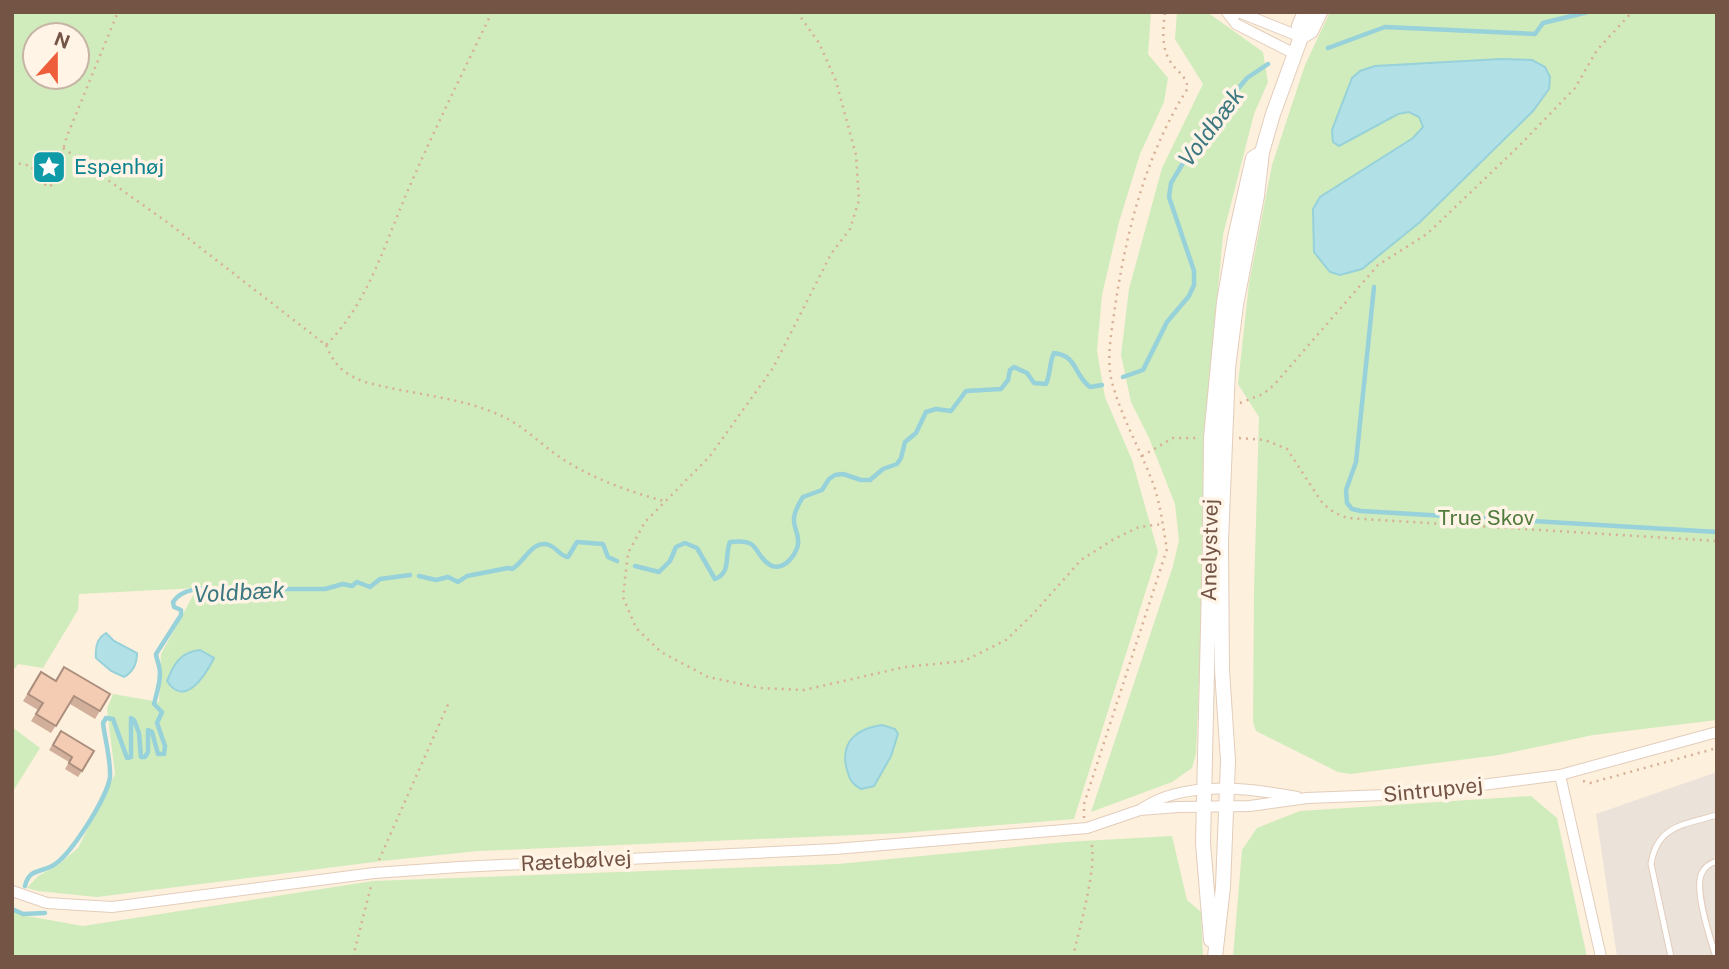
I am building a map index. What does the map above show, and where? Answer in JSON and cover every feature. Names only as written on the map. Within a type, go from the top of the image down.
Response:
[{"type":"street","points":[[1228,12],[1241,13],[1301,37]]},
{"type":"street","points":[[1228,12],[1236,24],[1295,54]]},
{"type":"street","name":"Anelystvej","points":[[1214,957],[1223,887],[1228,761],[1221,620],[1217,438],[1226,407],[1236,305],[1257,196],[1262,152],[1301,37],[1299,26],[1305,12]]},
{"type":"street","name":"Anelystvej","points":[[1301,37],[1311,31],[1320,12]]},
{"type":"street","name":"Anelystvej","points":[[1214,957],[1204,865],[1203,806],[1210,541],[1223,314],[1234,238],[1253,158],[1262,152]]},
{"type":"street","name":"Sintrupvej","points":[[1203,806],[1250,806],[1307,798],[1411,794],[1560,775],[1717,732]]},
{"type":"street","points":[[1560,775],[1601,957]]},
{"type":"street","name":"Sintrupvej","points":[[1204,791],[1250,788],[1307,798]]},
{"type":"street","name":"Rætebølvej","points":[[1140,810],[1156,799],[1176,792],[1204,791]]},
{"type":"street","name":"Rætebølvej","points":[[12,891],[47,904],[112,907],[374,873],[835,849],[1087,828],[1140,810],[1203,806]]},
{"type":"lane","points":[[1671,957],[1651,864],[1653,850],[1658,839],[1667,831],[1717,815]]},
{"type":"lane","points":[[1716,957],[1700,888],[1701,875],[1707,865],[1717,861]]},
{"type":"path","points":[[12,162],[31,166],[43,183],[49,187],[52,184],[63,148],[118,12]]},
{"type":"path","points":[[326,345],[343,329],[372,275],[412,181],[492,12]]},
{"type":"path","points":[[797,12],[819,43],[836,81],[856,155],[859,200],[850,229],[831,254],[773,368],[710,456],[645,522],[628,553],[623,597],[636,628],[661,652],[708,677],[760,688],[804,690],[905,667],[964,661],[1006,639],[1033,614],[1081,560],[1139,527],[1163,524]]},
{"type":"path","points":[[1073,957],[1092,866],[1093,849],[1084,804],[1167,549],[1154,486],[1118,403],[1110,374],[1110,344],[1116,296],[1146,176],[1161,137],[1188,88],[1185,75],[1171,63],[1165,49],[1165,12]]},
{"type":"path","points":[[1226,407],[1263,394],[1274,385],[1378,265],[1427,234],[1518,148],[1575,88],[1597,50],[1632,12]]},
{"type":"path","points":[[63,148],[171,225],[326,345],[333,362],[348,374],[362,381],[483,409],[508,420],[564,460],[592,475],[665,502]]},
{"type":"path","points":[[1141,456],[1174,438],[1265,440],[1281,445],[1293,456],[1323,504],[1347,518],[1717,541]]},
{"type":"path","points":[[353,957],[374,873],[450,700]]},
{"type":"path","points":[[1560,775],[1590,783],[1717,748]]},
{"type":"shaded area","points":[[1717,772],[1717,957],[1617,957],[1596,814]]},
{"type":"green space","points":[[12,12],[1151,12],[1148,54],[1168,78],[1164,102],[1140,154],[1119,222],[1102,295],[1097,351],[1105,397],[1132,460],[1158,552],[1074,819],[901,833],[478,851],[97,897],[38,891],[27,888],[38,876],[58,865],[78,848],[115,774],[107,709],[113,694],[159,702],[161,654],[197,588],[79,594],[78,610],[43,668],[18,664],[12,672]]},
{"type":"green space","points":[[1177,12],[1207,12],[1263,52],[1268,82],[1254,114],[1223,235],[1204,443],[1205,540],[1196,754],[1192,768],[1172,782],[1091,812],[1173,566],[1179,540],[1175,504],[1149,438],[1131,402],[1121,355],[1129,289],[1162,168],[1203,84],[1175,39]]},
{"type":"green space","name":"True Skov","points":[[1330,12],[1717,12],[1717,720],[1593,735],[1499,755],[1350,774],[1338,772],[1256,731],[1253,722],[1254,592],[1259,417],[1238,384],[1249,283],[1272,165],[1305,65]]},
{"type":"green space","points":[[12,727],[40,748],[12,793]]},
{"type":"green space","points":[[1531,796],[1557,818],[1587,957],[1233,957],[1242,850],[1257,828],[1300,811]]},
{"type":"green space","points":[[1172,836],[1187,900],[1201,912],[1203,957],[12,957],[12,909],[21,915],[83,926],[373,881],[838,864],[1066,842]]},
{"type":"water","points":[[1501,59],[1532,60],[1545,67],[1550,77],[1549,89],[1533,111],[1420,222],[1362,269],[1340,275],[1330,272],[1314,252],[1313,209],[1320,197],[1413,138],[1423,127],[1419,117],[1409,112],[1398,114],[1339,146],[1333,142],[1332,130],[1352,78],[1360,71],[1375,66]]},
{"type":"water","points":[[106,633],[114,641],[137,653],[134,667],[124,677],[111,671],[96,658],[97,644]]},
{"type":"water","points":[[200,650],[214,658],[206,672],[188,690],[174,689],[167,681],[175,664],[187,653]]},
{"type":"water","points":[[882,725],[895,729],[898,734],[891,756],[874,786],[861,789],[849,777],[846,749],[859,732]]},
{"type":"building","points":[[64,667],[110,694],[100,711],[74,696],[56,726],[36,714],[43,703],[28,694],[41,672],[56,681]]},
{"type":"building","points":[[61,731],[94,751],[82,771],[69,763],[72,757],[53,745]]},
{"type":"waterway","name":"Voldbæk","points":[[1328,48],[1385,27],[1535,34],[1543,23],[1588,12]]},
{"type":"waterway","name":"Voldbæk","points":[[1123,377],[1143,370],[1167,322],[1189,296],[1194,285],[1194,271],[1169,197],[1171,183],[1201,133],[1247,78],[1268,64]]},
{"type":"waterway","points":[[1374,287],[1356,462],[1346,490],[1347,503],[1352,509],[1717,532]]},
{"type":"waterway","name":"Voldbæk","points":[[635,566],[659,572],[670,561],[676,547],[685,543],[697,548],[715,579],[726,568],[730,542],[740,541],[752,545],[770,565],[781,566],[790,560],[798,545],[794,518],[803,497],[822,490],[835,475],[843,474],[870,480],[883,469],[897,464],[905,442],[916,433],[926,412],[936,409],[951,411],[966,391],[1001,389],[1014,367],[1027,373],[1034,383],[1046,384],[1054,353],[1067,358],[1090,387],[1102,385]]},
{"type":"waterway","name":"Voldbæk","points":[[419,576],[436,580],[448,577],[458,582],[467,576],[512,569],[533,548],[543,544],[552,546],[568,557],[577,542],[603,544],[608,557],[617,561]]},
{"type":"waterway","name":"Voldbæk","points":[[25,886],[32,874],[52,866],[68,851],[103,798],[110,777],[103,723],[106,718],[113,719],[127,758],[131,757],[131,718],[139,733],[141,757],[145,757],[148,752],[148,730],[152,732],[158,754],[164,754],[165,746],[157,723],[162,712],[154,704],[160,675],[156,654],[181,615],[181,610],[174,607],[173,602],[177,598],[187,591],[207,588],[225,594],[239,589],[266,594],[276,589],[325,589],[343,584],[352,586],[357,582],[370,587],[380,579],[410,575]]},
{"type":"waterway","points":[[12,909],[23,914],[45,913]]},
{"type":"place","name":"Espenhøj","points":[[49,167]]}]
